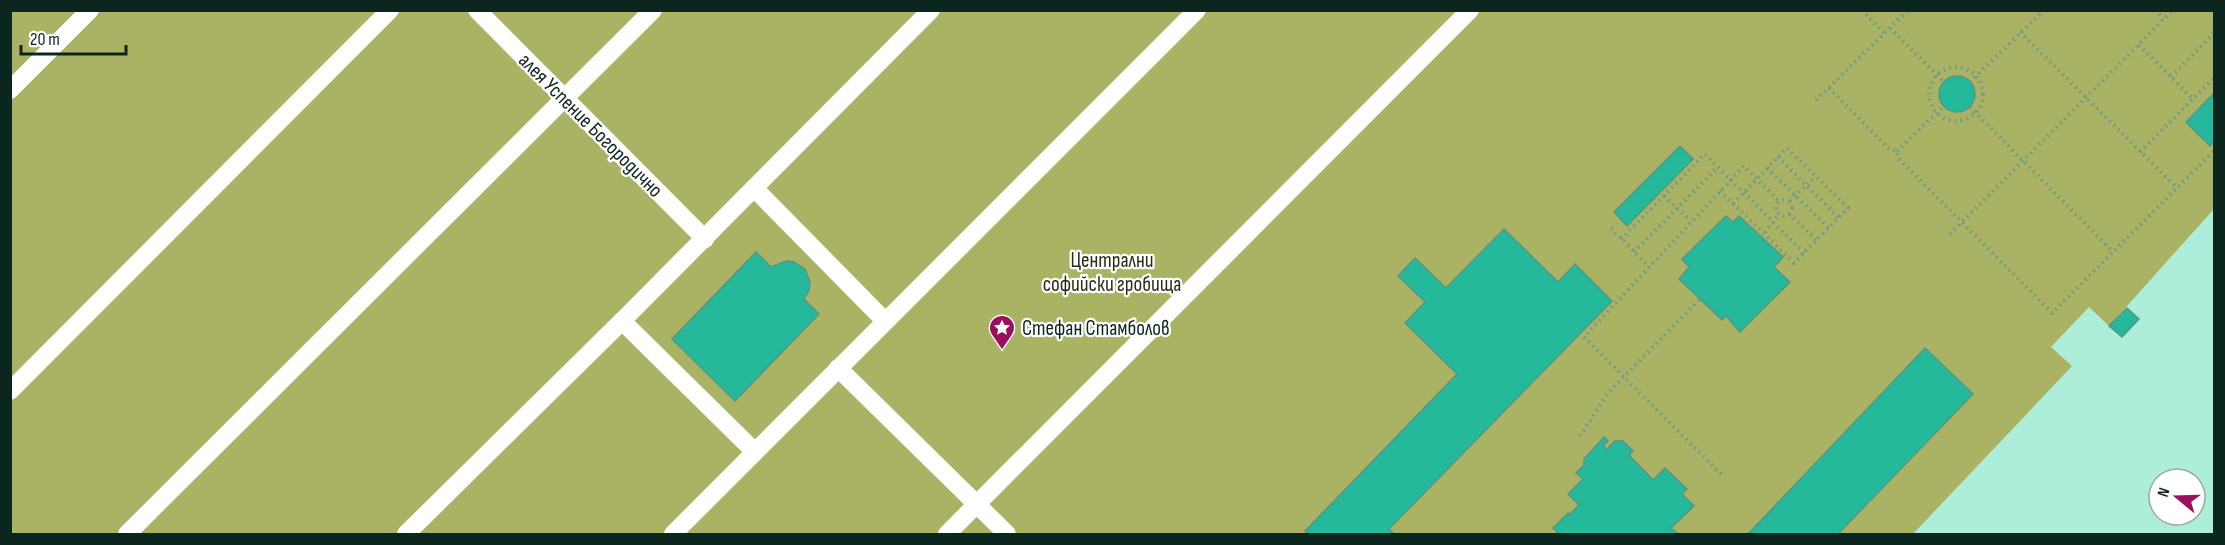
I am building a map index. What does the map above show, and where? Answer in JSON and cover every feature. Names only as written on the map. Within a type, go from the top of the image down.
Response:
[{"type":"lane","points":[[10,90],[90,10]]},
{"type":"lane","points":[[10,391],[390,10]]},
{"type":"lane","name":"алея Успение Богородично","points":[[477,10],[705,239]]},
{"type":"lane","points":[[127,534],[653,10]]},
{"type":"lane","points":[[406,534],[705,239],[931,10]]},
{"type":"lane","points":[[673,534],[1197,10]]},
{"type":"lane","points":[[947,534],[1470,10]]},
{"type":"lane","points":[[754,188],[885,321]]},
{"type":"lane","points":[[622,321],[755,452]]},
{"type":"lane","points":[[838,368],[1007,534]]},
{"type":"path","points":[[1862,10],[1884,33]]},
{"type":"path","points":[[1816,100],[1908,10]]},
{"type":"path","points":[[1970,82],[2044,10]]},
{"type":"path","points":[[2155,10],[2164,20]]},
{"type":"path","points":[[1950,234],[2173,10]]},
{"type":"path","points":[[1890,28],[1944,82]]},
{"type":"path","points":[[2020,32],[2177,188]]},
{"type":"path","points":[[2171,77],[2214,33]]},
{"type":"path","points":[[2139,45],[2193,99]]},
{"type":"path","points":[[1949,67],[1964,68],[1976,75],[1983,88],[1983,102],[1976,114],[1963,122],[1948,121],[1935,114],[1928,101],[1929,87],[1936,74],[1949,67]]},
{"type":"path","points":[[2140,152],[2214,78]]},
{"type":"path","points":[[1829,88],[1888,148],[1897,151]]},
{"type":"path","points":[[1897,151],[1943,107]]},
{"type":"path","points":[[1970,108],[2113,252]]},
{"type":"path","points":[[1720,191],[1762,235],[1794,263],[1848,208],[1787,148],[1733,204]]},
{"type":"path","points":[[1897,151],[1898,158],[2052,313],[2214,151]]},
{"type":"path","points":[[1622,239],[1705,154],[1804,253]]},
{"type":"path","points":[[1778,157],[1839,218]]},
{"type":"path","points":[[1721,474],[1584,337],[1744,166],[1779,201]]},
{"type":"path","points":[[1634,252],[1718,167]]},
{"type":"path","points":[[1767,168],[1829,228]]},
{"type":"path","points":[[1790,201],[1816,176]]},
{"type":"path","points":[[1664,196],[1691,221]]},
{"type":"path","points":[[1779,201],[1790,201]]},
{"type":"path","points":[[1779,201],[1776,207],[1779,214]]},
{"type":"path","points":[[1779,214],[1783,216],[1789,214],[1793,209],[1790,201]]},
{"type":"path","points":[[1762,235],[1779,214]]},
{"type":"path","points":[[1789,214],[1816,240]]},
{"type":"path","points":[[1611,228],[1649,267]]},
{"type":"path","points":[[1580,436],[1609,392],[1700,299]]},
{"type":"green space","name":"Централни софийски гробища","points":[[10,11],[2214,11],[2214,209],[2109,326],[2089,307],[2051,347],[2072,366],[1913,534],[11,534]]},
{"type":"building","points":[[1957,76],[1970,81],[1975,94],[1970,107],[1957,112],[1944,107],[1939,94],[1944,81]]},
{"type":"building","points":[[2214,93],[2214,141],[2210,146],[2186,122]]},
{"type":"building","points":[[1680,146],[1693,159],[1627,226],[1614,212]]},
{"type":"building","points":[[1726,216],[1733,222],[1739,216],[1783,257],[1774,267],[1790,282],[1740,332],[1726,316],[1722,320],[1679,279],[1689,267],[1682,259]]},
{"type":"building","points":[[1504,229],[1558,282],[1575,264],[1612,301],[1389,529],[1394,534],[1309,534],[1305,531],[1457,374],[1405,323],[1425,302],[1398,276],[1415,258],[1446,288]]},
{"type":"building","points":[[756,252],[771,267],[786,261],[794,262],[805,269],[810,282],[804,299],[819,314],[735,401],[672,339]]},
{"type":"building","points":[[2127,308],[2139,319],[2122,337],[2109,326]]},
{"type":"building","points":[[1925,348],[1973,394],[1838,534],[1748,534]]},
{"type":"building","points":[[1604,437],[1608,441],[1603,446],[1607,449],[1615,441],[1623,441],[1633,451],[1629,455],[1653,480],[1665,468],[1687,489],[1682,494],[1694,506],[1671,528],[1678,534],[1559,534],[1553,528],[1579,505],[1568,494],[1583,479],[1576,473],[1584,465],[1584,459]]},
{"type":"place","name":"Стефан Стамболов","points":[[1002,351]]}]
